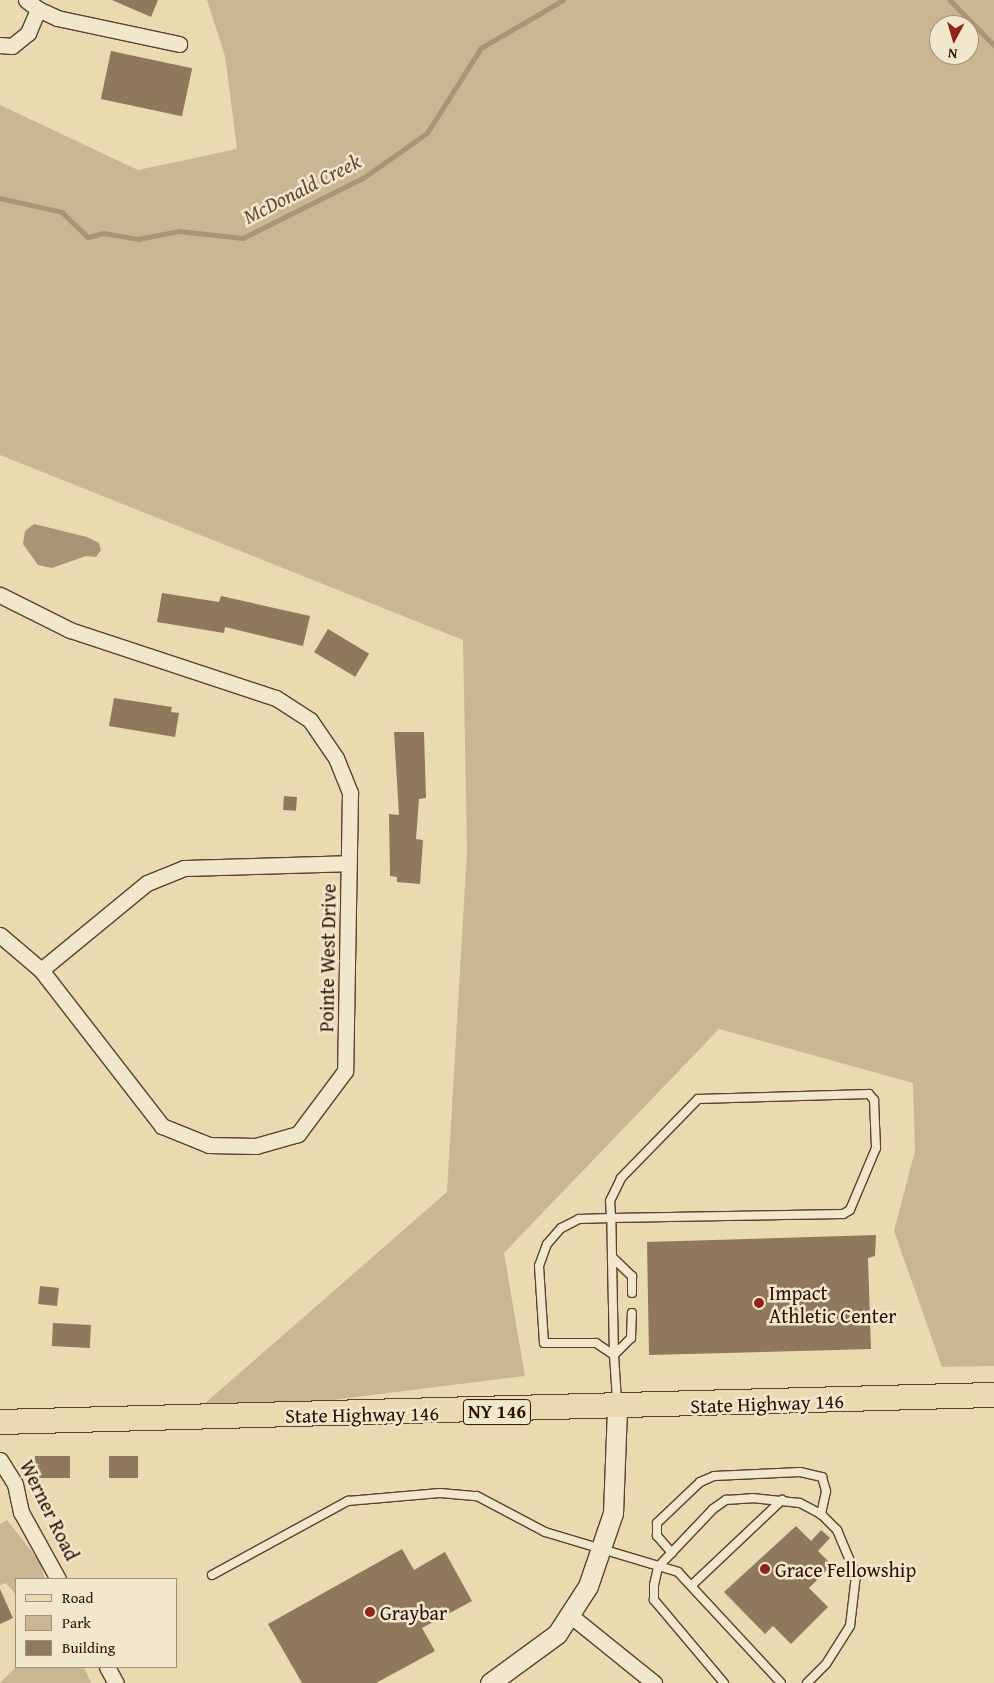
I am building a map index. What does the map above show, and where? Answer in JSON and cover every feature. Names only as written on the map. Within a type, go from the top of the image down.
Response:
[{"type":"main road","name":"State Highway 146","points":[[0,1422],[617,1408],[994,1395]]},
{"type":"street","points":[[26,0],[42,5],[57,18],[179,44]]},
{"type":"street","points":[[0,46],[22,41],[42,5]]},
{"type":"street","name":"Pointe West Drive","points":[[0,595],[70,630],[276,698],[310,720],[336,758],[350,793],[345,1071],[298,1134],[256,1146],[209,1146],[162,1126],[41,970],[0,935]]},
{"type":"street","points":[[41,970],[147,883],[184,868],[348,863]]},
{"type":"street","points":[[490,1683],[557,1634],[571,1616],[602,1551],[613,1513],[617,1408]]},
{"type":"street","name":"Werner Road","points":[[0,1460],[14,1484],[21,1512],[57,1578]]},
{"type":"street","points":[[571,1616],[646,1680]]},
{"type":"street","points":[[108,1668],[116,1683]]},
{"type":"lane","points":[[614,1355],[596,1344],[550,1345],[541,1338],[540,1266],[547,1244],[561,1228],[579,1219],[611,1218],[843,1214],[854,1202],[876,1148],[874,1100],[861,1092],[698,1099],[621,1178],[610,1201],[611,1218],[614,1355],[617,1408]]},
{"type":"lane","points":[[612,1258],[632,1276],[632,1293]]},
{"type":"lane","points":[[614,1355],[631,1338],[632,1313]]},
{"type":"lane","points":[[672,1552],[657,1536],[657,1523],[700,1482],[714,1476],[800,1472],[822,1477],[826,1491],[821,1514]]},
{"type":"lane","points":[[212,1575],[348,1501],[440,1493],[477,1496],[545,1532],[602,1551],[678,1572],[781,1683]]},
{"type":"lane","points":[[724,1683],[654,1600],[658,1567],[726,1500],[782,1500],[821,1514],[838,1530],[849,1551],[856,1576],[856,1601],[850,1626],[826,1664],[807,1683]]},
{"type":"lane","points":[[692,1585],[782,1500]]},
{"type":"green space","points":[[207,0],[994,0],[994,1366],[942,1367],[894,1231],[915,1151],[913,1083],[719,1029],[504,1253],[525,1376],[188,1418],[447,1192],[467,851],[463,640],[0,455],[0,105],[138,170],[237,149],[225,56]]},
{"type":"green space","points":[[7,1520],[40,1562],[45,1578],[15,1578],[15,1594],[6,1583],[0,1585],[0,1524]]},
{"type":"green space","points":[[15,1668],[84,1668],[91,1683],[0,1683]]},
{"type":"shaded area","points":[[34,524],[87,537],[99,543],[101,550],[96,557],[86,556],[52,568],[38,565],[23,544],[25,531]]},
{"type":"building","points":[[112,0],[158,0],[151,17]]},
{"type":"building","points":[[111,51],[192,68],[182,116],[101,99]]},
{"type":"building","points":[[162,593],[219,602],[221,596],[310,616],[303,646],[225,627],[224,633],[157,622]]},
{"type":"building","points":[[328,629],[369,654],[355,677],[314,652]]},
{"type":"building","points":[[114,698],[172,707],[171,712],[179,713],[175,737],[109,726]]},
{"type":"building","points":[[394,732],[424,732],[426,798],[419,799],[416,839],[423,840],[420,884],[397,882],[397,877],[390,876],[389,814],[399,815]]},
{"type":"building","points":[[284,796],[297,797],[296,811],[283,810]]},
{"type":"building","name":"Impact Athletic Center","points":[[876,1235],[875,1256],[868,1258],[871,1349],[649,1355],[647,1242]]},
{"type":"building","points":[[40,1286],[59,1288],[57,1306],[38,1304]]},
{"type":"building","points":[[53,1323],[91,1325],[90,1348],[52,1346]]},
{"type":"building","points":[[35,1456],[70,1456],[70,1478],[35,1478]]},
{"type":"building","points":[[109,1456],[138,1456],[138,1478],[109,1478]]},
{"type":"building","points":[[796,1526],[811,1541],[821,1530],[830,1538],[818,1551],[832,1565],[809,1588],[828,1607],[791,1644],[773,1626],[765,1634],[724,1592]]},
{"type":"building","name":"Graybar","points":[[402,1549],[414,1570],[445,1552],[472,1601],[422,1628],[435,1651],[376,1683],[302,1683],[268,1624]]},
{"type":"building","points":[[0,1589],[13,1618],[0,1624]]},
{"type":"waterway","name":"McDonald Creek","points":[[0,198],[62,212],[88,237],[104,233],[138,239],[179,231],[243,238],[363,178],[427,133],[481,48],[563,0]]},
{"type":"waterway","name":"McDonald Creek","points":[[950,0],[994,45]]},
{"type":"place","name":"Impact Athletic Center","points":[[759,1303]]},
{"type":"place","name":"Grace Fellowship","points":[[765,1569]]},
{"type":"place","name":"Graybar","points":[[370,1612]]}]
